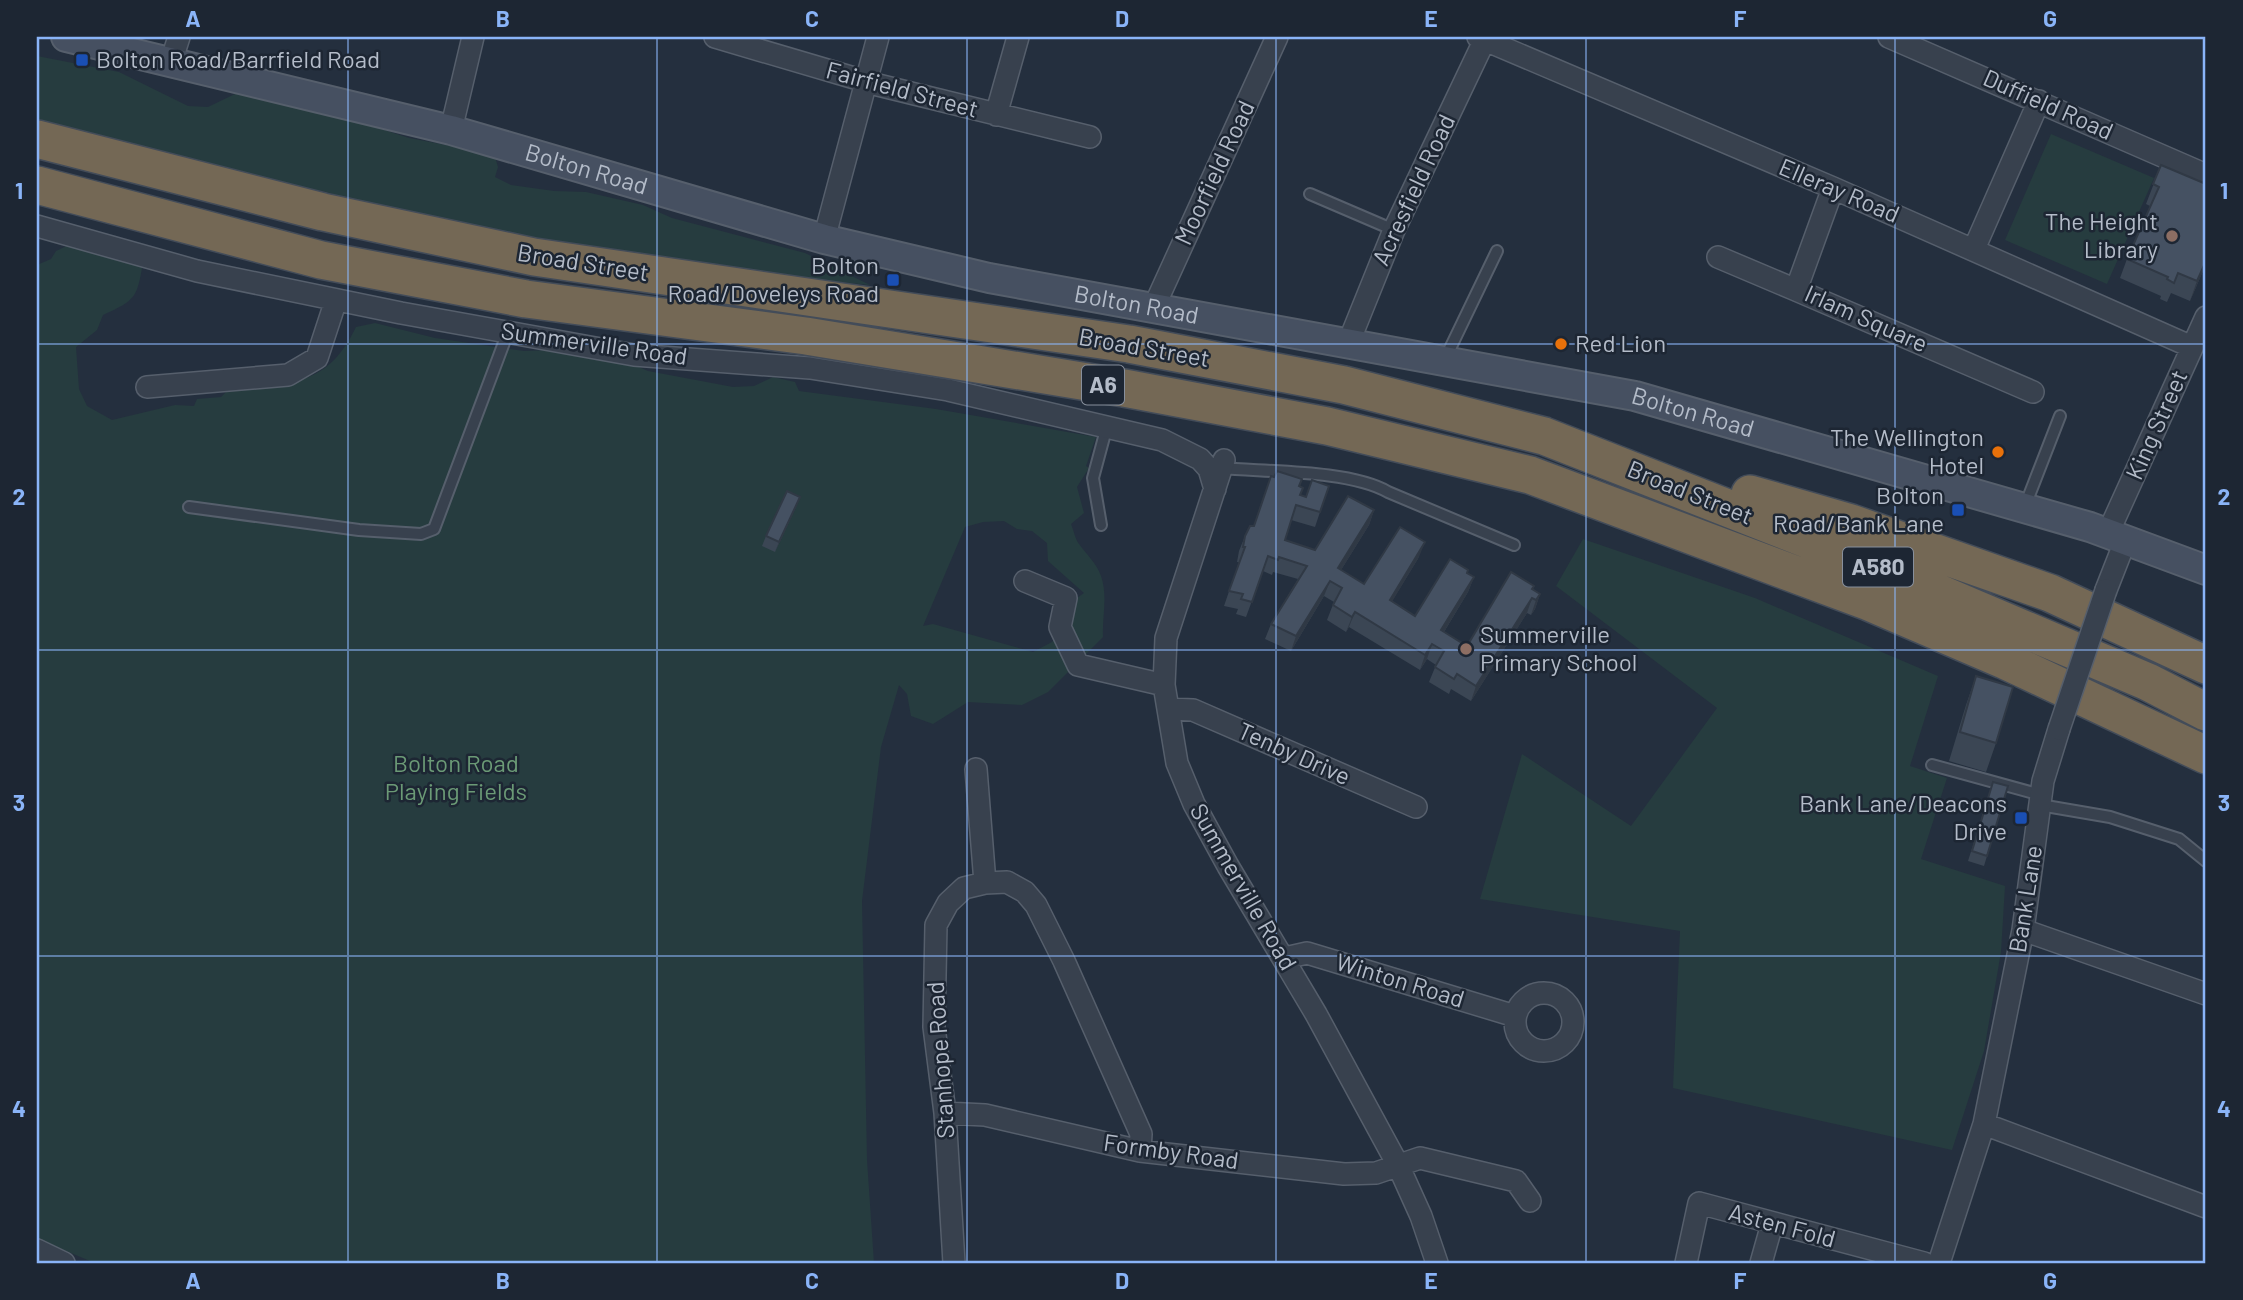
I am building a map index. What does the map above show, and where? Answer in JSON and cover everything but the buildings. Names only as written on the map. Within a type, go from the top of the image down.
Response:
[{"type":"highway","name":"Broad Street","points":[[37,139],[323,212],[534,257],[1129,344],[1344,385],[1544,436],[1880,568],[2148,682],[2206,712]]},
{"type":"highway","name":"Broad Street","points":[[37,185],[321,260],[526,299],[806,336],[1124,388],[1327,426],[1530,475],[1869,601],[2004,660],[2206,755]]},
{"type":"highway","name":"A6","points":[[1544,436],[1851,523],[2050,593],[2206,666]]},
{"type":"highway","name":"A6","points":[[2131,719],[2206,769]]},
{"type":"street","name":"Bolton Road","points":[[66,37],[175,49],[824,239],[989,278],[1635,396],[2117,536],[2206,570]]},
{"type":"street","points":[[451,130],[473,37]]},
{"type":"street","points":[[824,239],[878,37]]},
{"type":"street","points":[[996,115],[1018,37]]},
{"type":"street","name":"Moorfield Road","points":[[1153,309],[1277,37]]},
{"type":"street","name":"Elleray Road","points":[[1483,38],[1974,249],[2192,347]]},
{"type":"street","name":"Acresfield Road","points":[[1348,344],[1394,230],[1483,38]]},
{"type":"street","name":"Duffield Road","points":[[1897,38],[2206,175]]},
{"type":"street","name":"Fairfield Street","points":[[729,39],[866,82],[1090,137]]},
{"type":"street","points":[[1974,249],[2039,101]]},
{"type":"street","name":"Irlam Square","points":[[1833,188],[1796,290],[2033,392]]},
{"type":"street","name":"Summerville Road","points":[[37,226],[197,271],[336,300],[634,355],[824,370],[948,390],[1162,440],[1200,459],[1209,469],[1215,489]]},
{"type":"street","points":[[1718,257],[1796,290]]},
{"type":"street","points":[[147,387],[288,375],[317,358],[336,300]]},
{"type":"street","name":"King Street","points":[[2117,536],[2206,317]]},
{"type":"street","name":"Summerville Road","points":[[1223,464],[1166,638],[1164,685],[1177,763],[1194,804],[1228,866],[1285,958],[1398,1165],[1421,1216],[1437,1263]]},
{"type":"street","name":"Bank Lane","points":[[1938,1263],[1984,1124],[2023,930],[2043,781],[2106,590],[2117,536]]},
{"type":"street","points":[[1025,581],[1066,598],[1060,627],[1079,666],[1164,685]]},
{"type":"street","name":"Tenby Drive","points":[[1170,709],[1193,710],[1416,807]]},
{"type":"street","points":[[976,769],[985,883],[1007,882],[1025,892],[1036,905],[1064,961],[1141,1134],[1140,1151]]},
{"type":"street","name":"Stanhope Road","points":[[954,1263],[945,1113],[934,1027],[936,925],[948,903],[964,888],[985,883]]},
{"type":"street","points":[[2023,930],[2206,994]]},
{"type":"street","name":"Winton Road","points":[[1285,958],[1307,953],[1515,1016]]},
{"type":"street","name":"Formby Road","points":[[945,1113],[985,1115],[1140,1151],[1344,1174],[1376,1173],[1420,1158],[1516,1181],[1530,1201]]},
{"type":"street","points":[[1984,1124],[2206,1207]]},
{"type":"street","name":"Asten Fold","points":[[1686,1263],[1699,1203],[1924,1263]]},
{"type":"street","points":[[1761,1263],[1772,1224]]},
{"type":"street","points":[[37,1250],[64,1263]]},
{"type":"lane","points":[[1310,194],[1394,230]]},
{"type":"lane","points":[[1444,361],[1497,251]]},
{"type":"lane","points":[[189,507],[359,530],[421,534],[434,528],[508,332]]},
{"type":"lane","points":[[2024,508],[2060,416]]},
{"type":"lane","points":[[1101,525],[1093,478],[1107,426]]},
{"type":"lane","points":[[1223,464],[1373,483],[1388,492],[1514,545]]},
{"type":"lane","points":[[1931,765],[2040,800],[2110,817],[2179,839],[2206,861]]},
{"type":"green space","points":[[37,56],[119,72],[188,106],[208,107],[237,93],[279,100],[341,116],[409,138],[494,154],[498,167],[495,177],[511,185],[586,192],[643,205],[672,218],[805,253],[870,285],[807,279],[419,222],[323,191],[276,187],[37,120]]},
{"type":"green space","points":[[2051,134],[2154,178],[2107,284],[2005,240]]},
{"type":"green space","name":"Bolton Road Playing Fields","points":[[73,243],[143,262],[133,296],[103,315],[97,330],[76,347],[79,389],[87,406],[112,420],[175,405],[194,406],[197,399],[221,397],[227,391],[303,379],[318,373],[332,362],[356,327],[375,323],[435,338],[524,351],[554,350],[614,356],[648,371],[733,387],[754,386],[773,377],[795,382],[799,391],[936,409],[1096,437],[1086,466],[1089,468],[1077,487],[1084,513],[1071,524],[1078,542],[1101,576],[1104,599],[1103,637],[1048,692],[1022,705],[968,702],[933,724],[911,716],[907,694],[899,685],[881,747],[862,901],[867,1160],[874,1263],[95,1263],[37,1239],[37,265],[51,259],[56,251]],"holes":[[[1004,521],[1017,529],[1032,531],[1047,543],[1048,561],[1084,593],[1070,603],[1070,622],[1052,642],[1033,652],[933,624],[923,626],[965,527],[983,522]]]},
{"type":"green space","points":[[1583,539],[1755,598],[1938,676],[1910,766],[1947,778],[1921,859],[2005,886],[2001,952],[1984,1051],[1952,1150],[1673,1088],[1680,931],[1480,899],[1522,754],[1631,826],[1717,708],[1556,586]]},
{"type":"place","name":"Bolton Road/Barrfield Road","points":[[82,60]]},
{"type":"place","name":"The Height Library","points":[[2172,236]]},
{"type":"place","name":"Bolton Road/Doveleys Road","points":[[893,280]]},
{"type":"place","name":"Red Lion","points":[[1561,344]]},
{"type":"place","name":"The Wellington Hotel","points":[[1998,452]]},
{"type":"place","name":"Bolton Road/Bank Lane","points":[[1958,510]]},
{"type":"place","name":"Summerville Primary School","points":[[1466,649]]},
{"type":"place","name":"Bank Lane/Deacons Drive","points":[[2021,818]]}]
